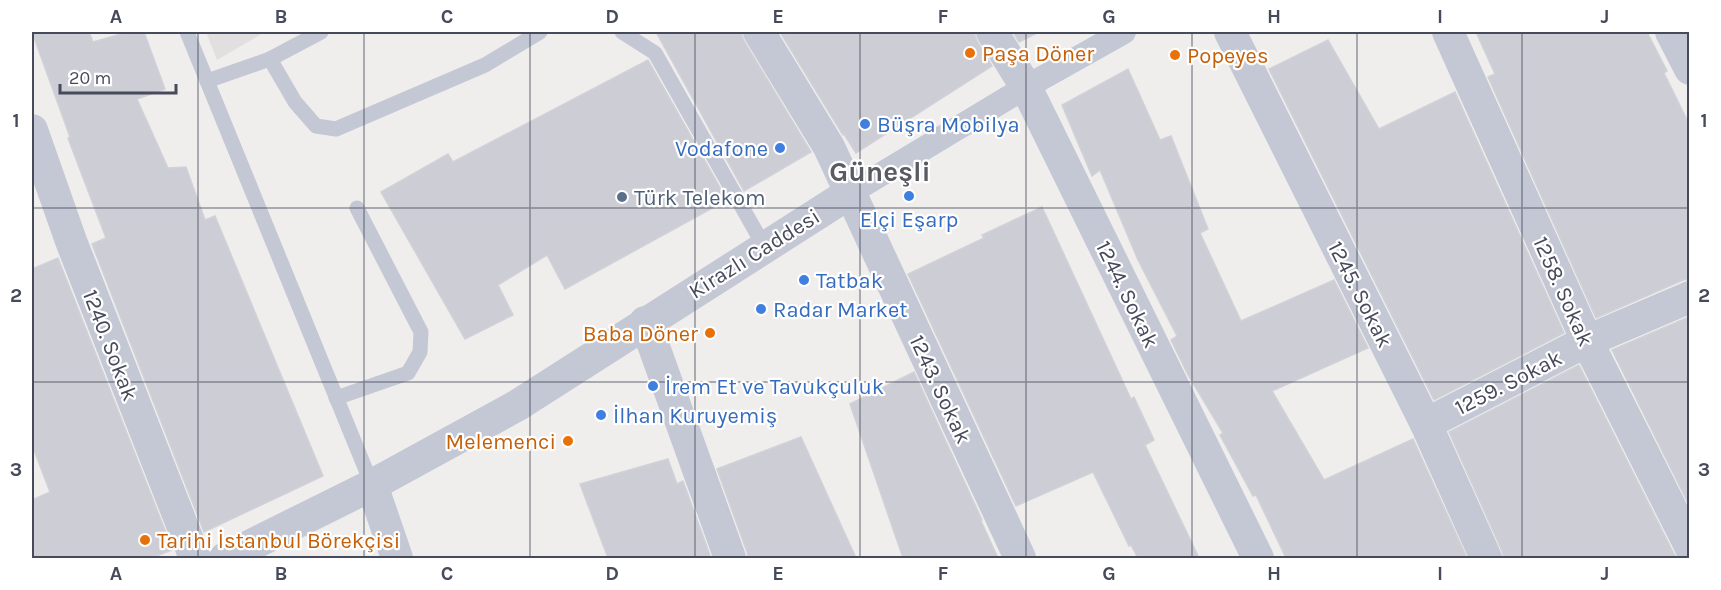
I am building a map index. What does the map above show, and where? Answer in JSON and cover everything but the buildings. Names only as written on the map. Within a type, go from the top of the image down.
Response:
[{"type":"street","name":"1243. Sokak","points":[[759,32],[829,147],[1020,558]]},
{"type":"street","name":"1244. Sokak","points":[[992,32],[1026,87],[1258,558]]},
{"type":"street","name":"Kirazlı Caddesi","points":[[225,558],[372,485],[518,405],[850,193],[1026,87],[1124,32]]},
{"type":"street","name":"1245. Sokak","points":[[1230,32],[1426,424],[1486,558]]},
{"type":"street","name":"1258. Sokak","points":[[1448,32],[1587,341],[1689,546]]},
{"type":"street","points":[[1671,32],[1689,69]]},
{"type":"street","name":"1240. Sokak","points":[[32,130],[70,241],[195,558]]},
{"type":"street","name":"1259. Sokak","points":[[1426,424],[1587,341],[1689,297]]},
{"type":"street","points":[[645,322],[730,558]]},
{"type":"street","points":[[372,485],[397,558]]},
{"type":"lane","points":[[187,32],[372,485]]},
{"type":"lane","points":[[207,81],[270,59],[321,32]]},
{"type":"lane","points":[[270,59],[295,102],[316,126],[336,129],[485,65],[540,32]]},
{"type":"lane","points":[[622,32],[655,53],[764,246]]},
{"type":"lane","points":[[336,398],[408,373],[420,352],[421,332],[357,208]]},
{"type":"shaded area","points":[[206,32],[265,32],[217,60]]},
{"type":"place","name":"Paşa Döner","points":[[970,53]]},
{"type":"place","name":"Popeyes","points":[[1175,55]]},
{"type":"place","name":"Büşra Mobilya","points":[[865,124]]},
{"type":"place","name":"Vodafone","points":[[780,148]]},
{"type":"place","name":"Elçi Eşarp","points":[[909,196]]},
{"type":"place","name":"Türk Telekom","points":[[622,197]]},
{"type":"place","name":"Tatbak","points":[[804,280]]},
{"type":"place","name":"Radar Market","points":[[761,309]]},
{"type":"place","name":"Baba Döner","points":[[710,333]]},
{"type":"place","name":"İrem Et ve Tavukçuluk","points":[[653,386]]},
{"type":"place","name":"İlhan Kuruyemiş","points":[[601,415]]},
{"type":"place","name":"Melemenci","points":[[568,441]]},
{"type":"place","name":"Tarihi İstanbul Börekçisi","points":[[145,540]]},
{"type":"district","name":"Güneşli","points":[[880,171]]}]
